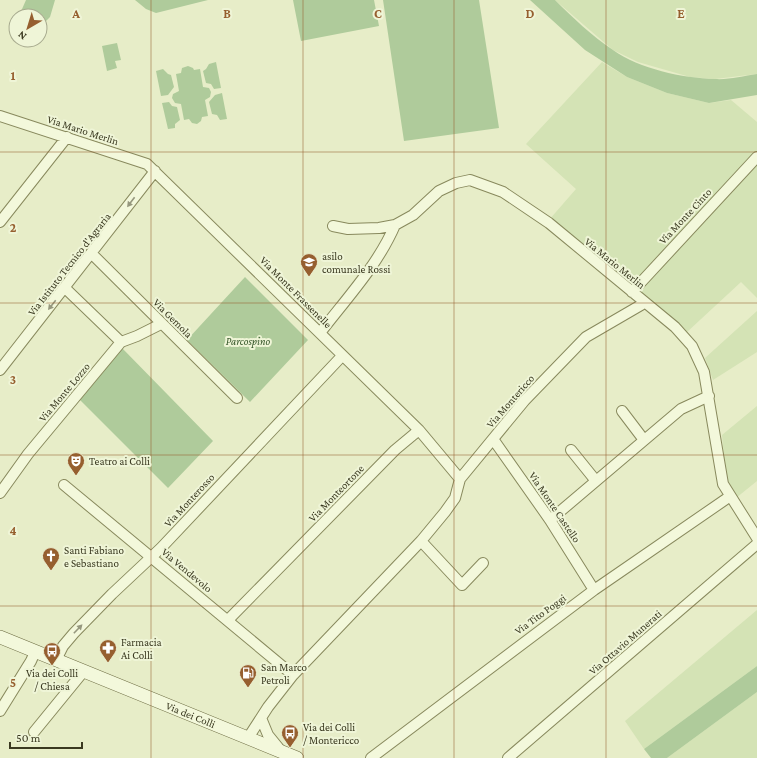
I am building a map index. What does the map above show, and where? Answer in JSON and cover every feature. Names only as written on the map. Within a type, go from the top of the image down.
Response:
[{"type":"main road","name":"Via dei Colli","points":[[0,637],[297,758]]},
{"type":"street","name":"Via Mario Merlin","points":[[0,116],[147,164],[155,172]]},
{"type":"street","points":[[0,222],[67,137]]},
{"type":"street","name":"Via Monte Cinto","points":[[632,292],[757,157]]},
{"type":"street","name":"Via Istituto Tecnico d'Agraria","points":[[0,370],[155,172]]},
{"type":"street","name":"Via Monte Frassenelle","points":[[155,172],[419,430]]},
{"type":"street","name":"Via Mario Merlin","points":[[333,226],[348,229],[379,228],[395,225],[413,215],[439,191],[456,183],[470,180],[503,192],[549,223],[675,327],[692,346],[704,372],[723,484],[729,497],[757,538]]},
{"type":"street","points":[[320,333],[389,240],[395,225]]},
{"type":"street","name":"Via Gemola","points":[[92,254],[237,398]]},
{"type":"street","points":[[65,288],[121,342]]},
{"type":"street","name":"Via Montericco","points":[[248,738],[293,675],[421,541],[455,498],[460,479],[525,400],[586,337],[644,302]]},
{"type":"street","name":"Via Monte Lozzo","points":[[0,493],[28,454],[121,342],[161,324]]},
{"type":"street","name":"Via Monterosso","points":[[56,660],[63,646],[74,633],[151,556],[342,356]]},
{"type":"street","points":[[550,520],[681,409],[709,396]]},
{"type":"street","points":[[622,411],[644,440]]},
{"type":"street","points":[[419,430],[460,479]]},
{"type":"street","name":"Via Monteortone","points":[[228,620],[395,450],[419,430]]},
{"type":"street","name":"Via Monte Castello","points":[[493,439],[550,520],[594,590]]},
{"type":"street","points":[[571,450],[596,481]]},
{"type":"street","name":"Via Vendevolo","points":[[64,485],[293,675]]},
{"type":"street","name":"Via Tito Poggi","points":[[371,758],[594,590],[729,497]]},
{"type":"street","points":[[421,541],[462,585],[483,564]]},
{"type":"street","name":"Via Ottavio Munerati","points":[[508,758],[757,544]]},
{"type":"street","points":[[0,711],[35,652]]},
{"type":"street","points":[[34,732],[83,672]]},
{"type":"street","points":[[261,718],[268,735],[281,751]]},
{"type":"green space","points":[[26,0],[55,0],[48,19],[48,8],[22,8]]},
{"type":"green space","points":[[135,0],[208,0],[156,13],[146,9]]},
{"type":"green space","points":[[293,0],[374,0],[379,26],[301,41]]},
{"type":"green space","points":[[383,0],[479,0],[499,128],[404,141]]},
{"type":"green space","points":[[530,0],[555,0],[582,26],[605,45],[624,57],[648,67],[689,77],[702,78],[725,79],[757,74],[757,95],[709,103],[667,93],[627,77],[585,50]]},
{"type":"green space","points":[[555,0],[757,0],[757,74],[715,79],[690,77],[638,62],[613,50]]},
{"type":"green space","points":[[117,43],[121,60],[115,61],[117,68],[107,71],[102,46]]},
{"type":"green space","points":[[216,62],[221,88],[214,89],[211,84],[206,83],[203,71],[209,64]]},
{"type":"green space","points":[[602,62],[627,77],[667,93],[709,103],[731,100],[757,122],[757,298],[741,282],[687,332],[549,220],[576,189],[526,144]]},
{"type":"green space","points":[[188,66],[194,70],[200,69],[203,87],[209,88],[211,92],[210,97],[205,100],[208,116],[202,117],[201,121],[197,124],[192,123],[189,119],[184,120],[181,104],[175,103],[172,98],[173,94],[179,91],[176,74],[181,73],[182,68]]},
{"type":"green space","points":[[163,69],[171,75],[174,87],[168,95],[161,96],[156,71]]},
{"type":"green space","points":[[222,93],[227,119],[220,120],[217,115],[212,114],[209,102],[215,95]]},
{"type":"green space","points":[[169,102],[172,106],[177,107],[180,120],[175,124],[175,128],[168,129],[162,103]]},
{"type":"green space","name":"Parcospino","points":[[245,277],[308,340],[250,402],[187,340]]},
{"type":"green space","points":[[757,311],[757,352],[713,380],[705,358]]},
{"type":"green space","points":[[122,348],[213,441],[168,488],[80,400]]},
{"type":"green space","points":[[757,406],[757,481],[736,498],[726,479],[722,435]]},
{"type":"green space","points":[[757,610],[757,666],[644,749],[625,721]]},
{"type":"green space","points":[[757,666],[757,692],[667,758],[651,758],[644,749]]},
{"type":"green space","points":[[757,692],[757,758],[667,758]]},
{"type":"place","name":"asilo comunale Rossi","points":[[309,277]]},
{"type":"place","name":"Teatro ai Colli","points":[[76,476]]},
{"type":"place","name":"Santi Fabiano e Sebastiano","points":[[51,571]]},
{"type":"place","name":"Farmacia Ai Colli","points":[[108,663]]},
{"type":"place","name":"Via dei Colli / Chiesa","points":[[52,666]]},
{"type":"place","name":"San Marco Petroli","points":[[248,688]]},
{"type":"place","name":"Via dei Colli / Montericco","points":[[290,748]]}]
